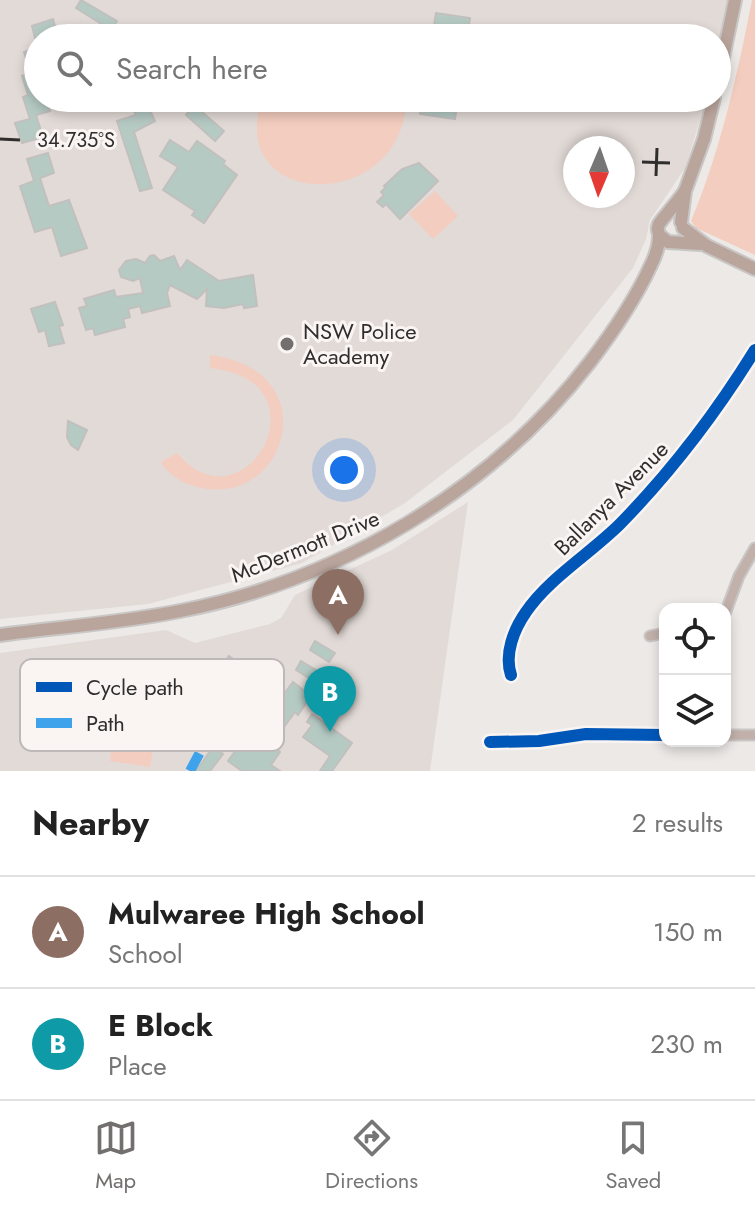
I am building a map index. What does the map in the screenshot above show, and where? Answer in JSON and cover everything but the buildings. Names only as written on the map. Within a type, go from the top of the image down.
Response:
[{"type":"main road","points":[[730,24],[735,0]]},
{"type":"main road","points":[[707,246],[664,240],[659,235],[658,227],[685,191],[711,112]]},
{"type":"main road","points":[[674,242],[682,236],[685,191]]},
{"type":"main road","points":[[667,217],[676,218],[707,246],[755,269]]},
{"type":"main road","name":"McDermott Drive","points":[[0,635],[161,614],[212,604],[290,579],[399,529],[483,471],[542,417],[611,333],[633,299],[652,262],[659,235]]},
{"type":"main road","name":"McDermott Drive","points":[[652,262],[674,242]]},
{"type":"street","name":"Ballanya Avenue","points":[[511,675],[508,661],[511,646],[527,610],[619,525],[673,466],[713,416],[755,350]]},
{"type":"street","points":[[729,603],[739,576],[755,548]]},
{"type":"street","points":[[650,636],[659,634]]},
{"type":"street","points":[[490,742],[539,741],[586,734],[659,735]]},
{"type":"street","points":[[731,735],[755,735]]},
{"type":"shaded area","name":"NSW Police Academy","points":[[0,0],[727,0],[722,24],[24,24],[24,112],[703,112],[685,168],[650,220],[646,239],[633,268],[513,420],[405,503],[302,563],[148,604],[0,619]]},
{"type":"shaded area","points":[[752,0],[755,0],[755,255],[696,228],[691,221],[727,112],[731,112],[731,95]]},
{"type":"shaded area","points":[[260,112],[403,112],[398,136],[378,163],[350,179],[319,184],[291,179],[268,162],[257,135]]},
{"type":"shaded area","points":[[435,191],[458,216],[433,239],[409,214]]},
{"type":"shaded area","points":[[210,355],[248,366],[271,386],[282,410],[282,437],[271,461],[252,479],[226,489],[189,485],[170,474],[161,462],[177,453],[203,473],[228,476],[249,465],[264,445],[271,422],[265,398],[246,378],[210,368]]},
{"type":"shaded area","points":[[468,502],[430,771],[0,771],[0,653],[166,630],[195,643],[270,624],[281,618],[295,595],[392,550]]},
{"type":"shaded area","points":[[111,751],[153,751],[150,767],[110,761]]},
{"type":"marked path","points":[[190,771],[201,751]]},
{"type":"cycle path","points":[[511,675],[511,642],[535,600],[620,524],[658,483],[709,419],[755,350]]},
{"type":"cycle path","points":[[490,742],[539,741],[586,734],[659,735]]},
{"type":"place","name":"NSW Police Academy","points":[[287,344]]},
{"type":"place","name":"Mulwaree High School","points":[[338,635]]},
{"type":"place","name":"E Block","points":[[330,732]]}]
